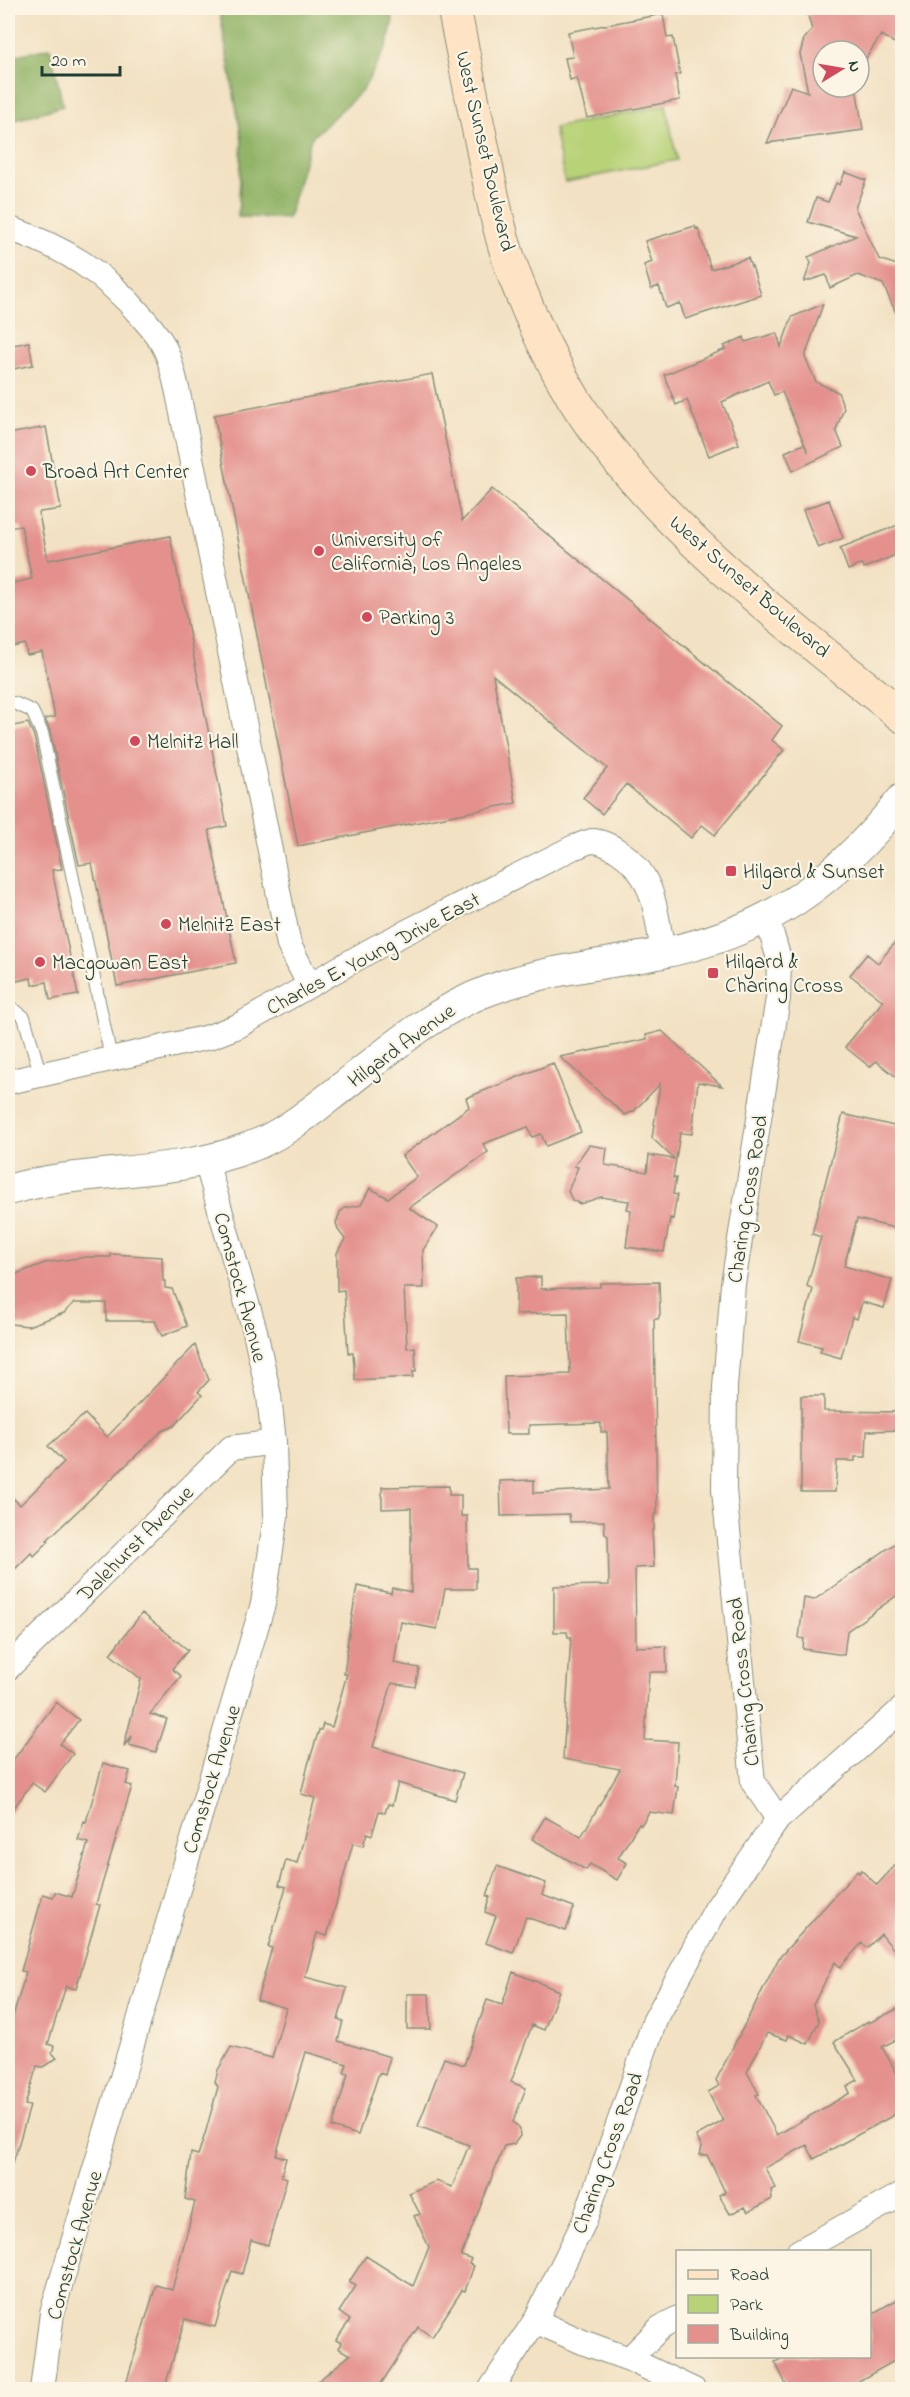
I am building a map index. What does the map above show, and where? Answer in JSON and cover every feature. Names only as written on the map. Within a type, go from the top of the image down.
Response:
[{"type":"main road","name":"West Sunset Boulevard","points":[[454,8],[498,222],[515,276],[542,340],[575,400],[623,465],[687,535],[903,716]]},
{"type":"street","points":[[8,228],[52,245],[95,270],[128,300],[151,327],[166,350],[182,413],[289,945],[309,984]]},
{"type":"street","name":"Hilgard Avenue","points":[[8,1190],[76,1175],[206,1161],[252,1147],[303,1118],[450,1007],[489,990],[534,976],[663,953],[714,940],[767,918],[812,890],[836,870],[903,799]]},
{"type":"street","name":"Charles E. Young Drive East","points":[[8,1082],[40,1073],[210,1037],[238,1026],[375,948],[574,847],[592,841],[611,846],[632,860],[645,877],[656,908],[663,953]]},
{"type":"street","name":"Charing Cross Road","points":[[490,2390],[536,2321],[584,2222],[655,2020],[716,1909],[778,1819],[753,1782],[724,1490],[725,1387],[733,1284],[778,998],[779,959],[767,918]]},
{"type":"street","name":"Comstock Avenue","points":[[42,2390],[52,2313],[263,1604],[276,1516],[274,1442],[269,1396],[255,1331],[206,1161]]},
{"type":"street","name":"Dalehurst Avenue","points":[[8,1668],[231,1448],[274,1442]]},
{"type":"street","points":[[778,1819],[903,1709]]},
{"type":"street","points":[[802,2250],[903,2194]]},
{"type":"street","points":[[629,2359],[660,2328],[676,2319]]},
{"type":"street","points":[[536,2321],[585,2343],[629,2359],[694,2390]]},
{"type":"lane","points":[[8,704],[14,703],[32,711],[42,733],[111,1058]]},
{"type":"lane","points":[[8,1005],[24,1017],[40,1073]]},
{"type":"green space","points":[[219,8],[391,8],[393,21],[387,45],[363,90],[311,138],[288,218],[238,217],[242,140]]},
{"type":"green space","points":[[50,48],[63,106],[8,122],[8,57]]},
{"type":"green space","points":[[666,105],[677,160],[565,182],[554,128]]},
{"type":"green space","points":[[8,149],[13,211],[8,209]]},
{"type":"building","points":[[806,8],[903,8],[903,48],[881,35],[871,50],[871,39],[811,39],[811,99],[858,99],[863,130],[767,143],[791,86],[808,92],[800,54],[804,39],[812,30]]},
{"type":"building","points":[[663,14],[667,38],[673,37],[680,74],[675,75],[680,100],[587,118],[577,78],[570,80],[565,58],[573,57],[568,32]]},
{"type":"building","points":[[845,172],[866,180],[855,208],[879,259],[903,267],[903,329],[883,284],[858,275],[830,288],[826,275],[804,282],[811,263],[808,257],[856,236],[808,222],[816,198],[828,202],[836,183],[840,185]]},
{"type":"building","points":[[695,226],[696,229],[698,228],[711,269],[748,258],[761,295],[685,319],[680,303],[666,308],[659,286],[651,289],[644,265],[652,262],[645,241]]},
{"type":"building","points":[[823,304],[805,357],[816,382],[838,392],[844,408],[836,430],[843,447],[793,471],[785,452],[804,444],[808,452],[782,392],[774,395],[768,381],[722,402],[739,444],[709,456],[687,400],[676,405],[664,375],[726,349],[724,346],[744,337],[745,342],[777,333],[781,347],[792,317]]},
{"type":"building","points":[[29,342],[33,365],[8,370],[8,346]]},
{"type":"building","name":"Parking 3","points":[[432,374],[462,521],[492,489],[782,726],[772,740],[784,750],[715,835],[702,825],[691,838],[626,784],[602,814],[583,798],[607,768],[493,675],[516,803],[298,846],[214,415]]},
{"type":"building","name":"Melnitz Hall","points":[[46,427],[61,509],[39,514],[48,560],[170,536],[227,826],[209,830],[236,963],[117,986],[92,863],[79,865],[50,731],[45,719],[55,717],[42,652],[27,655],[25,644],[8,648],[8,584],[32,579],[21,526],[8,528],[8,434]]},
{"type":"building","points":[[829,500],[843,538],[818,548],[803,510]]},
{"type":"building","points":[[903,523],[903,552],[864,568],[862,564],[848,570],[840,548]]},
{"type":"building","points":[[28,723],[34,736],[62,869],[52,870],[78,995],[50,1000],[47,982],[32,985],[31,978],[8,983],[8,727]]},
{"type":"building","points":[[903,933],[903,1082],[876,1061],[870,1067],[845,1047],[883,1001],[850,975],[867,954],[878,963]]},
{"type":"building","points":[[662,1031],[722,1086],[698,1082],[692,1134],[680,1133],[673,1178],[676,1178],[673,1194],[677,1195],[664,1252],[626,1247],[631,1210],[627,1209],[629,1201],[601,1197],[580,1204],[572,1200],[568,1191],[578,1167],[574,1166],[589,1145],[607,1148],[605,1165],[647,1172],[649,1155],[674,1159],[652,1138],[660,1084],[634,1111],[625,1115],[560,1057],[647,1039],[646,1035]]},
{"type":"building","points":[[553,1063],[581,1132],[546,1146],[541,1134],[532,1137],[528,1127],[483,1144],[488,1152],[409,1208],[438,1227],[423,1250],[424,1288],[404,1288],[407,1348],[415,1347],[416,1371],[413,1371],[413,1377],[355,1380],[353,1353],[348,1353],[344,1290],[337,1291],[337,1253],[345,1239],[336,1223],[340,1212],[345,1208],[361,1205],[370,1188],[388,1198],[417,1177],[402,1156],[469,1107],[466,1098]]},
{"type":"building","points":[[843,1114],[903,1128],[903,1230],[857,1219],[844,1266],[892,1280],[884,1308],[862,1302],[857,1319],[852,1317],[841,1358],[820,1352],[822,1347],[799,1341],[813,1289],[807,1286],[821,1237],[812,1234]]},
{"type":"building","points":[[111,1254],[162,1257],[165,1288],[172,1289],[187,1326],[162,1336],[155,1321],[106,1321],[106,1303],[74,1303],[64,1313],[28,1326],[11,1324],[8,1313],[8,1277],[45,1263],[85,1257],[111,1257]]},
{"type":"building","points":[[541,1277],[541,1289],[600,1287],[600,1283],[659,1282],[660,1314],[658,1319],[654,1319],[657,1514],[654,1515],[654,1530],[652,1530],[654,1567],[635,1568],[636,1647],[666,1646],[667,1672],[649,1672],[645,1740],[678,1742],[675,1786],[678,1787],[674,1815],[649,1812],[641,1825],[639,1823],[618,1858],[627,1863],[617,1880],[590,1864],[586,1870],[532,1839],[545,1817],[581,1837],[620,1769],[563,1759],[571,1637],[568,1637],[567,1632],[554,1632],[554,1586],[609,1585],[608,1536],[605,1534],[604,1521],[570,1522],[569,1514],[501,1516],[500,1481],[534,1480],[534,1493],[609,1489],[607,1432],[601,1432],[601,1423],[529,1425],[529,1434],[506,1434],[504,1376],[570,1374],[568,1313],[516,1314],[516,1278]]},
{"type":"building","points":[[195,1345],[209,1380],[198,1392],[202,1395],[174,1426],[162,1431],[47,1540],[49,1541],[34,1556],[31,1553],[8,1576],[8,1493],[20,1505],[64,1462],[48,1446],[85,1414],[107,1437]]},
{"type":"building","points":[[801,1396],[824,1396],[824,1411],[903,1412],[903,1430],[867,1431],[866,1457],[855,1457],[855,1461],[837,1461],[835,1492],[801,1492]]},
{"type":"building","points":[[449,1486],[449,1495],[461,1495],[461,1516],[467,1516],[468,1568],[476,1568],[476,1589],[445,1589],[437,1629],[401,1622],[394,1663],[419,1668],[415,1687],[392,1683],[373,1747],[463,1773],[455,1800],[398,1783],[392,1805],[388,1804],[385,1813],[379,1811],[372,1835],[367,1833],[363,1846],[353,1843],[327,1936],[317,1933],[305,1977],[347,1988],[338,2020],[343,2021],[338,2041],[390,2057],[385,2075],[379,2073],[358,2135],[332,2127],[348,2074],[344,2073],[347,2064],[306,2052],[276,2155],[286,2158],[281,2176],[287,2178],[268,2245],[251,2240],[242,2274],[232,2271],[215,2327],[185,2319],[164,2390],[124,2390],[156,2285],[172,2290],[195,2202],[185,2199],[191,2153],[198,2155],[205,2134],[218,2087],[215,2082],[218,2070],[231,2047],[272,2058],[286,2008],[257,2000],[272,1948],[268,1947],[286,1887],[279,1885],[286,1860],[297,1863],[315,1798],[301,1794],[308,1765],[319,1730],[323,1724],[332,1727],[347,1674],[344,1674],[347,1645],[357,1586],[391,1593],[392,1588],[411,1592],[411,1508],[382,1509],[382,1487]]},
{"type":"building","points":[[903,1538],[903,1591],[847,1631],[844,1655],[803,1649],[804,1639],[799,1638],[804,1598],[814,1600]]},
{"type":"building","points":[[142,1613],[188,1650],[172,1669],[181,1676],[150,1714],[167,1719],[156,1752],[129,1745],[132,1736],[124,1746],[141,1679],[110,1654]]},
{"type":"building","points":[[56,1702],[79,1720],[60,1744],[73,1754],[45,1792],[32,1783],[8,1816],[8,1767]]},
{"type":"building","points":[[103,1763],[130,1771],[126,1784],[132,1786],[96,1904],[100,1905],[76,1989],[66,1986],[48,2044],[54,2046],[52,2053],[57,2058],[43,2067],[37,2066],[25,2105],[30,2106],[13,2163],[8,2162],[8,2034],[26,1972],[21,1971],[43,1894],[53,1897],[55,1892],[72,1897],[88,1843],[78,1840],[84,1821],[86,1822]]},
{"type":"building","points":[[903,1857],[903,1961],[881,1934],[867,1948],[862,1943],[840,1967],[835,1962],[813,2005],[819,2021],[808,2044],[789,2035],[787,2040],[767,2033],[747,2072],[777,2135],[850,2093],[847,2086],[858,2080],[834,2042],[868,2021],[869,2023],[903,2006],[903,2036],[882,2047],[903,2084],[903,2110],[814,2159],[807,2145],[765,2168],[776,2188],[771,2190],[772,2199],[748,2212],[745,2207],[730,2214],[719,2195],[725,2192],[707,2155],[700,2155],[702,2147],[696,2136],[723,2121],[708,2092],[719,2086],[716,2080],[779,1958],[857,1871],[859,1873],[861,1870],[877,1885]]},
{"type":"building","points":[[497,1866],[546,1883],[542,1895],[574,1907],[566,1931],[526,1917],[513,1953],[486,1943],[496,1916],[485,1912],[490,1897],[487,1896]]},
{"type":"building","points":[[513,1972],[559,1991],[544,2030],[532,2025],[511,2082],[526,2088],[513,2122],[519,2128],[520,2136],[514,2144],[504,2146],[461,2256],[471,2259],[469,2264],[474,2266],[465,2291],[462,2290],[432,2337],[418,2327],[377,2390],[307,2390],[350,2355],[338,2348],[341,2343],[336,2340],[350,2320],[339,2312],[356,2286],[349,2282],[366,2256],[413,2286],[429,2247],[414,2216],[420,2214],[409,2193],[436,2181],[452,2187],[469,2145],[418,2126],[444,2058],[464,2065],[487,2000],[502,2005]]},
{"type":"building","points":[[407,1994],[429,1994],[431,2029],[407,2029]]},
{"type":"building","points":[[903,2296],[903,2356],[843,2390],[789,2390],[775,2362],[783,2358],[871,2358],[871,2314]]},
{"type":"place","name":"Broad Art Center","points":[[31,471]]},
{"type":"place","name":"University of California, Los Angeles","points":[[319,551]]},
{"type":"place","name":"Parking 3","points":[[367,617]]},
{"type":"place","name":"Melnitz Hall","points":[[135,741]]},
{"type":"place","name":"Hilgard & Sunset","points":[[731,871]]},
{"type":"place","name":"Melnitz East","points":[[166,924]]},
{"type":"place","name":"Macgowan East","points":[[40,962]]},
{"type":"place","name":"Hilgard & Charing Cross","points":[[713,973]]}]
